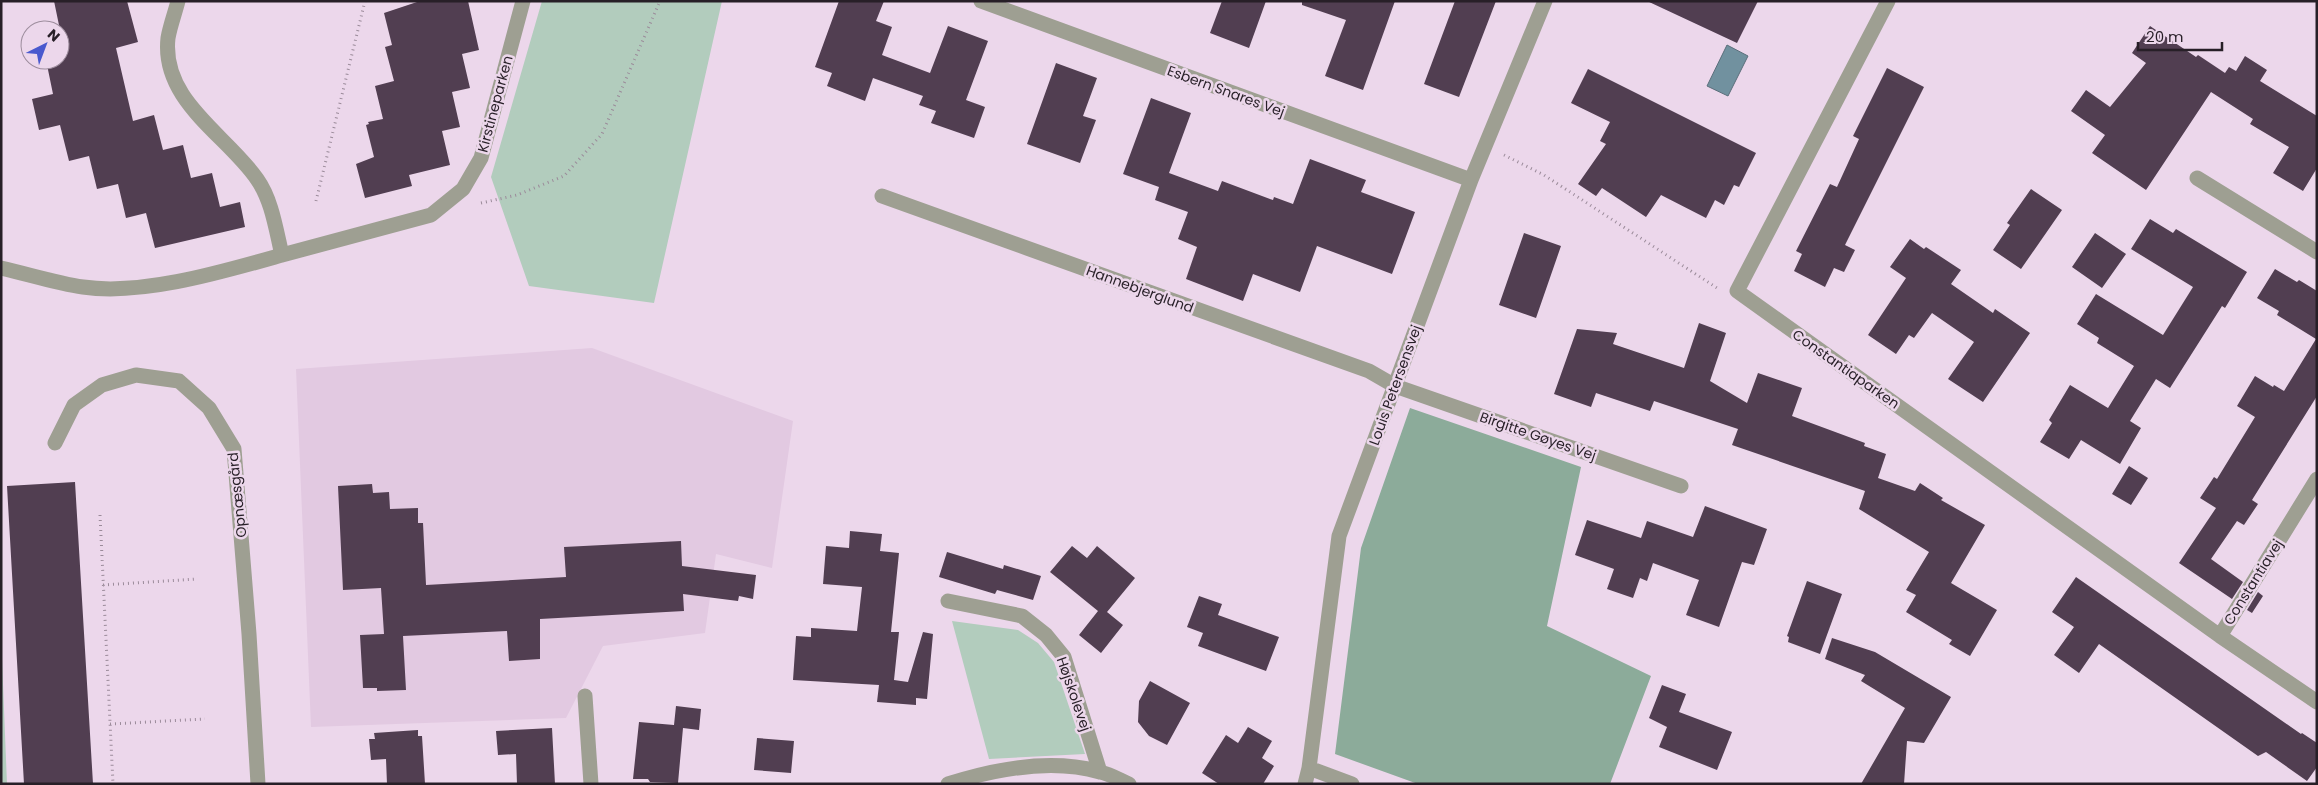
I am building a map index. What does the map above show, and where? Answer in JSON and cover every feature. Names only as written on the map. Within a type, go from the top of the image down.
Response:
[{"type":"street","points":[[178,1],[168,39],[169,56],[178,88],[203,121],[258,179],[266,196],[282,255]]},
{"type":"street","name":"Kirstineparken","points":[[1,268],[84,288],[131,289],[216,273],[431,214],[463,189],[481,158],[523,1]]},
{"type":"street","name":"Esbern Snares Vej","points":[[981,1],[1471,180]]},
{"type":"street","name":"Louis Petersensvej","points":[[1305,784],[1309,768],[1339,536],[1471,180],[1545,1]]},
{"type":"street","points":[[1737,291],[1888,1]]},
{"type":"street","points":[[2197,178],[2317,252]]},
{"type":"street","name":"Hannebjerglund","points":[[882,196],[1370,371],[1395,386]]},
{"type":"street","name":"Constantiaparken","points":[[1737,291],[2220,636]]},
{"type":"street","name":"Opnæsgård","points":[[55,443],[74,405],[102,384],[136,375],[179,381],[209,408],[234,448],[249,634],[258,784]]},
{"type":"street","name":"Birgitte Gøyes Vej","points":[[1395,386],[1681,486]]},
{"type":"street","name":"Constantiavej","points":[[2317,479],[2220,636],[2317,702]]},
{"type":"street","name":"Højskolevej","points":[[948,601],[1022,616],[1046,634],[1064,657],[1100,772]]},
{"type":"street","points":[[585,696],[591,784]]},
{"type":"street","points":[[948,784],[987,772],[1052,766],[1100,772],[1129,784]]},
{"type":"street","points":[[1309,768],[1352,784]]},
{"type":"path","points":[[316,201],[365,1]]},
{"type":"path","points":[[479,204],[517,195],[564,176],[602,134],[660,1]]},
{"type":"path","points":[[1516,159],[1544,175],[1716,288],[1737,291]]},
{"type":"path","points":[[100,515],[114,784]]},
{"type":"path","points":[[103,585],[197,579]]},
{"type":"path","points":[[110,724],[205,719]]},
{"type":"shaded area","points":[[592,348],[793,421],[772,568],[716,554],[705,633],[603,646],[566,718],[311,727],[296,369]]},
{"type":"green space","points":[[542,1],[722,1],[654,303],[529,286],[491,177]]},
{"type":"green space","points":[[1410,408],[1581,467],[1547,626],[1651,676],[1610,784],[1418,784],[1335,754],[1361,548]]},
{"type":"green space","points":[[952,621],[1018,630],[1038,643],[1054,662],[1085,754],[989,759]]},
{"type":"green space","points":[[1,634],[7,784],[1,784]]},
{"type":"water","points":[[1727,45],[1748,56],[1728,96],[1707,86]]},
{"type":"building","points":[[54,1],[127,1],[138,42],[116,48],[133,121],[154,115],[163,150],[183,145],[191,178],[212,173],[220,207],[240,202],[245,227],[155,248],[146,213],[126,218],[118,184],[97,189],[89,156],[69,161],[60,125],[39,130],[32,99],[53,94],[48,70],[70,70],[70,20],[58,20]]},
{"type":"building","points":[[420,1],[468,1],[479,50],[462,54],[470,88],[452,92],[460,127],[442,131],[450,165],[409,175],[412,186],[365,198],[356,164],[374,157],[366,125],[369,124],[368,122],[383,119],[375,86],[394,81],[385,47],[392,45],[384,13]]},
{"type":"building","points":[[839,1],[884,1],[876,21],[892,27],[882,55],[930,73],[948,26],[988,41],[966,100],[985,107],[974,138],[931,123],[936,111],[919,105],[923,96],[873,78],[865,101],[827,86],[832,73],[815,67]]},
{"type":"building","points":[[1222,1],[1266,1],[1249,48],[1210,33]]},
{"type":"building","points":[[1302,1],[1395,1],[1363,90],[1325,76],[1346,20],[1302,5]]},
{"type":"building","points":[[1455,1],[1496,1],[1459,97],[1424,84]]},
{"type":"building","points":[[1647,1],[1758,1],[1737,43]]},
{"type":"building","points":[[2150,26],[2196,57],[2198,55],[2225,73],[2229,67],[2236,71],[2245,56],[2267,70],[2260,81],[2317,116],[2317,168],[2303,191],[2273,173],[2289,147],[2250,124],[2253,119],[2211,92],[2146,190],[2092,153],[2105,135],[2071,111],[2086,90],[2110,107],[2146,63],[2132,53]]},
{"type":"building","points":[[1056,63],[1097,78],[1083,116],[1096,120],[1080,163],[1027,144]]},
{"type":"building","points":[[1887,68],[1924,87],[1845,245],[1855,250],[1844,272],[1834,268],[1825,287],[1794,271],[1802,254],[1796,251],[1830,184],[1837,187],[1859,139],[1853,136]]},
{"type":"building","points":[[1588,69],[1756,153],[1739,187],[1734,185],[1724,205],[1715,200],[1706,218],[1661,195],[1646,217],[1602,188],[1596,196],[1578,184],[1606,144],[1600,141],[1610,122],[1571,103]]},
{"type":"building","points":[[1151,98],[1191,113],[1169,173],[1218,191],[1222,181],[1273,200],[1274,197],[1293,204],[1310,159],[1366,180],[1361,192],[1415,212],[1392,274],[1317,246],[1300,292],[1253,274],[1243,301],[1186,279],[1197,247],[1178,239],[1188,212],[1155,200],[1159,187],[1123,174]]},
{"type":"building","points":[[2031,189],[2062,210],[2021,269],[1993,250],[2010,225],[2007,223]]},
{"type":"building","points":[[2150,219],[2173,233],[2176,229],[2247,272],[2225,308],[2222,306],[2170,388],[2156,379],[2130,421],[2141,428],[2120,464],[2081,440],[2069,459],[2040,442],[2052,423],[2049,420],[2070,385],[2108,408],[2134,366],[2097,343],[2099,338],[2077,324],[2096,294],[2163,335],[2193,287],[2131,249]]},
{"type":"building","points":[[1524,233],[1561,246],[1536,318],[1499,305]]},
{"type":"building","points":[[2095,233],[2126,254],[2102,288],[2072,267]]},
{"type":"building","points":[[1910,239],[1961,270],[1951,284],[1993,313],[1995,309],[2030,333],[1983,402],[1948,379],[1974,342],[1932,313],[1914,338],[1909,335],[1896,354],[1868,335],[1906,278],[1890,267]]},
{"type":"building","points":[[2275,269],[2317,291],[2317,396],[2252,500],[2258,504],[2244,525],[2237,521],[2211,559],[2243,582],[2232,599],[2179,563],[2216,508],[2200,498],[2214,477],[2217,479],[2255,417],[2237,406],[2255,376],[2273,387],[2274,385],[2284,391],[2316,339],[2277,315],[2279,311],[2257,298]]},
{"type":"building","points":[[1699,323],[1726,333],[1710,381],[1747,403],[1758,373],[1802,388],[1792,416],[1865,443],[1864,446],[1886,454],[1878,478],[1915,491],[1920,483],[1943,498],[1941,500],[1985,525],[1951,583],[1997,610],[1970,656],[1949,644],[1952,640],[1906,612],[1916,595],[1906,590],[1929,552],[1859,509],[1865,491],[1732,445],[1738,429],[1654,401],[1650,411],[1596,393],[1591,407],[1554,394],[1577,329],[1617,333],[1613,344],[1684,368]]},
{"type":"building","points":[[2129,466],[2148,478],[2131,505],[2112,494]]},
{"type":"building","points":[[75,482],[93,784],[24,784],[7,486]]},
{"type":"building","points":[[372,484],[373,493],[389,492],[390,509],[418,508],[418,523],[423,523],[426,585],[566,577],[564,547],[681,541],[682,566],[756,575],[753,599],[739,596],[738,601],[683,594],[684,611],[540,619],[540,659],[509,661],[507,631],[403,636],[406,690],[377,691],[377,688],[363,688],[360,635],[384,634],[381,588],[343,590],[338,486]]},
{"type":"building","points":[[1705,506],[1767,529],[1754,565],[1742,562],[1719,627],[1686,615],[1699,580],[1653,563],[1647,581],[1640,578],[1633,598],[1607,589],[1614,569],[1575,555],[1587,520],[1641,538],[1647,521],[1693,537]]},
{"type":"building","points":[[850,531],[882,534],[880,551],[899,553],[891,632],[899,632],[894,680],[908,682],[923,632],[933,634],[927,699],[916,698],[916,705],[877,702],[879,685],[793,680],[796,636],[811,637],[811,628],[857,631],[862,587],[823,584],[826,546],[849,548]]},
{"type":"building","points":[[1072,546],[1087,558],[1097,546],[1135,578],[1107,612],[1123,625],[1101,653],[1079,635],[1098,611],[1050,572]]},
{"type":"building","points":[[947,552],[1003,569],[1004,565],[1041,576],[1033,600],[997,590],[995,594],[939,577]]},
{"type":"building","points":[[2076,577],[2301,734],[2317,743],[2317,767],[2307,781],[2266,752],[2258,756],[2099,644],[2079,673],[2054,655],[2074,627],[2052,612]]},
{"type":"building","points":[[1807,581],[1842,594],[1820,654],[1788,642],[1789,637],[1787,636]]},
{"type":"building","points":[[2258,592],[2263,596],[2252,613],[2247,610]]},
{"type":"building","points":[[1199,596],[1222,604],[1218,615],[1279,637],[1266,671],[1198,646],[1203,633],[1187,627]]},
{"type":"building","points":[[1832,638],[1875,652],[1951,697],[1924,743],[1907,741],[1904,784],[1861,784],[1905,708],[1861,681],[1865,675],[1825,659]]},
{"type":"building","points":[[1150,681],[1190,703],[1167,745],[1149,736],[1138,722],[1139,701]]},
{"type":"building","points":[[1662,685],[1686,694],[1679,712],[1732,732],[1717,770],[1659,747],[1667,727],[1649,718]]},
{"type":"building","points":[[676,706],[701,709],[699,730],[683,728],[678,783],[633,779],[639,722],[674,725]]},
{"type":"building","points":[[1248,727],[1272,741],[1262,758],[1274,766],[1263,784],[1219,784],[1202,773],[1226,735],[1238,743]]},
{"type":"building","points":[[552,728],[555,784],[517,784],[516,754],[498,755],[496,731]]},
{"type":"building","points":[[418,730],[418,736],[422,736],[425,784],[387,784],[386,759],[371,760],[369,739],[375,739],[374,733]]},
{"type":"building","points":[[757,738],[794,741],[791,773],[754,770]]}]
